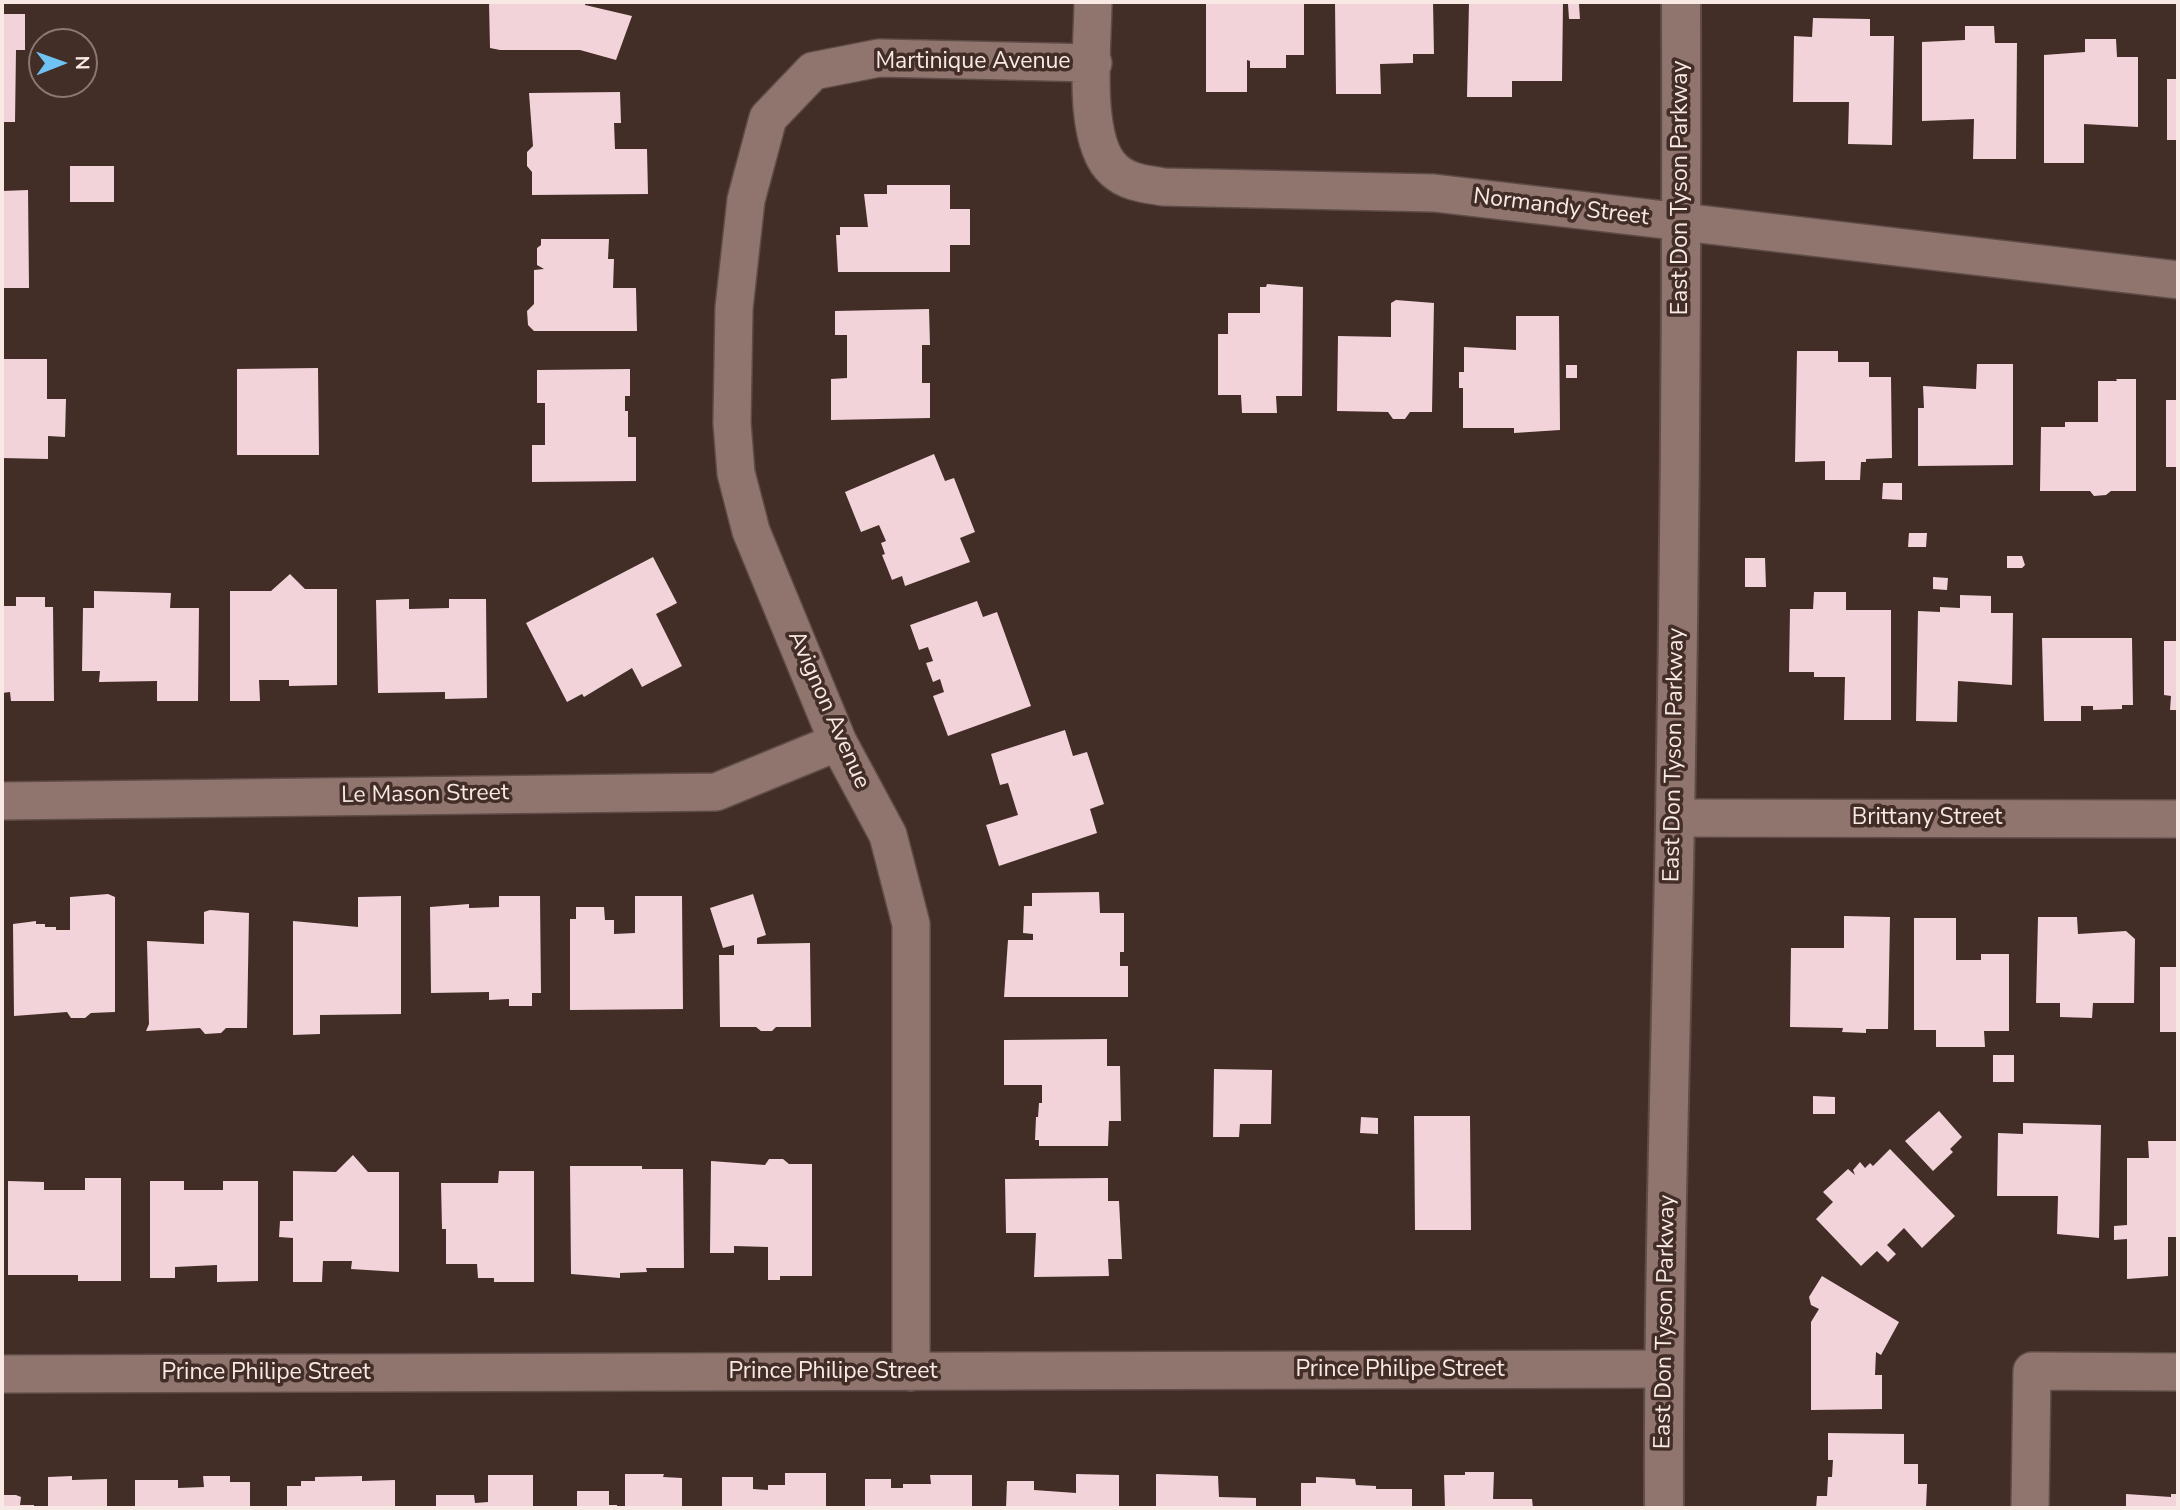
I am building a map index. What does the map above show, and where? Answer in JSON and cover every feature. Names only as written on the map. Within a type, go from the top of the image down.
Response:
[{"type":"main road","name":"East Don Tyson Parkway","points":[[1664,1508],[1663,1369],[1675,818],[1682,222],[1681,2]]},
{"type":"street","points":[[1093,2],[1093,63]]},
{"type":"street","name":"Martinique Avenue","points":[[813,71],[879,58],[1093,63]]},
{"type":"street","name":"Normandy Street","points":[[1093,63],[1092,108],[1099,145],[1112,170],[1135,183],[1164,187],[1434,193],[2178,280]]},
{"type":"street","name":"Avignon Avenue","points":[[813,71],[768,118],[746,200],[734,308],[732,424],[736,473],[751,531],[838,742],[888,835],[911,924],[911,1372]]},
{"type":"street","name":"Le Mason Street","points":[[2,801],[716,792],[838,742]]},
{"type":"street","name":"Brittany Street","points":[[1675,818],[2178,819]]},
{"type":"street","name":"Prince Philipe Street","points":[[2,1374],[1663,1369]]},
{"type":"street","points":[[2031,1508],[2032,1371],[2178,1372]]},
{"type":"building","points":[[489,2],[585,2],[585,5],[632,16],[616,60],[580,50],[500,50],[490,48]]},
{"type":"building","points":[[1206,2],[1304,2],[1304,55],[1286,55],[1286,68],[1250,68],[1250,61],[1247,60],[1247,92],[1206,92]]},
{"type":"building","points":[[1335,2],[1433,2],[1434,54],[1413,54],[1413,63],[1380,64],[1381,94],[1336,94]]},
{"type":"building","points":[[1469,2],[1563,2],[1562,81],[1512,81],[1512,97],[1467,97]]},
{"type":"building","points":[[1568,4],[1579,4],[1580,19],[1569,19]]},
{"type":"building","points":[[2,14],[25,14],[25,50],[16,50],[15,122],[2,122]]},
{"type":"building","points":[[1813,18],[1870,19],[1870,36],[1894,36],[1892,145],[1848,144],[1849,102],[1793,102],[1794,36],[1812,37]]},
{"type":"building","points":[[1965,26],[1994,26],[1995,43],[2017,43],[2016,159],[1973,159],[1974,119],[1922,121],[1922,42],[1965,40]]},
{"type":"building","points":[[2085,39],[2116,39],[2117,57],[2138,57],[2138,127],[2084,124],[2084,163],[2044,163],[2044,55],[2085,52]]},
{"type":"building","points":[[2167,79],[2178,79],[2178,140],[2167,140]]},
{"type":"building","points":[[620,92],[621,123],[614,123],[615,149],[647,149],[648,194],[532,195],[532,172],[527,166],[527,152],[533,146],[529,93]]},
{"type":"building","points":[[70,166],[114,166],[114,202],[70,202]]},
{"type":"building","points":[[887,185],[950,185],[950,209],[970,209],[970,245],[950,245],[950,272],[838,272],[836,235],[840,235],[840,227],[868,227],[864,194],[887,194]]},
{"type":"building","points":[[28,190],[29,288],[2,288],[2,191]]},
{"type":"building","points":[[541,239],[609,239],[608,259],[614,259],[613,288],[636,288],[637,331],[534,331],[528,325],[527,311],[534,304],[534,270],[544,269],[537,265],[537,248],[541,245]]},
{"type":"building","points":[[1267,284],[1303,287],[1302,396],[1276,396],[1277,413],[1242,413],[1241,395],[1218,395],[1218,334],[1228,334],[1228,313],[1260,313],[1260,287],[1266,287]]},
{"type":"building","points":[[1396,300],[1434,303],[1432,412],[1410,412],[1405,419],[1393,419],[1388,412],[1337,411],[1338,336],[1391,337],[1391,303]]},
{"type":"building","points":[[929,309],[930,345],[922,345],[922,383],[930,383],[930,418],[831,420],[831,379],[847,378],[847,335],[835,335],[835,311]]},
{"type":"building","points":[[1516,316],[1559,316],[1560,430],[1514,433],[1514,428],[1463,428],[1463,388],[1459,388],[1459,372],[1464,372],[1464,347],[1516,350]]},
{"type":"building","points":[[1797,351],[1838,351],[1838,362],[1869,362],[1869,377],[1891,377],[1892,458],[1866,459],[1866,462],[1861,462],[1860,480],[1825,480],[1825,461],[1795,462]]},
{"type":"building","points":[[2,359],[47,359],[47,399],[66,399],[65,437],[48,436],[48,459],[2,458]]},
{"type":"building","points":[[1977,364],[2013,364],[2013,465],[1918,466],[1918,408],[1924,408],[1923,386],[1976,389]]},
{"type":"building","points":[[1566,365],[1577,365],[1577,378],[1566,378]]},
{"type":"building","points":[[318,368],[319,455],[237,455],[237,369]]},
{"type":"building","points":[[630,369],[630,396],[625,396],[625,411],[628,411],[628,437],[636,437],[636,481],[532,482],[532,445],[545,445],[545,403],[537,403],[537,370]]},
{"type":"building","points":[[2116,379],[2136,379],[2136,491],[2111,491],[2106,495],[2094,496],[2090,491],[2040,491],[2041,427],[2065,427],[2065,422],[2098,422],[2098,381],[2117,381]]},
{"type":"building","points":[[2166,400],[2178,400],[2178,467],[2166,467]]},
{"type":"building","points":[[934,454],[945,481],[954,478],[975,532],[960,538],[970,562],[905,586],[902,576],[892,580],[882,555],[885,554],[881,543],[886,541],[879,525],[861,532],[845,492]]},
{"type":"building","points":[[1883,483],[1902,483],[1902,500],[1882,499]]},
{"type":"building","points":[[1909,533],[1927,533],[1926,547],[1908,547]]},
{"type":"building","points":[[2007,556],[2022,556],[2025,565],[2022,568],[2007,568]]},
{"type":"building","points":[[653,557],[677,603],[656,614],[682,666],[642,687],[632,668],[584,697],[582,694],[567,702],[526,623]]},
{"type":"building","points":[[1745,558],[1765,558],[1766,587],[1745,587]]},
{"type":"building","points":[[290,574],[305,589],[337,589],[337,685],[289,686],[289,680],[259,680],[260,701],[230,701],[230,591],[271,591]]},
{"type":"building","points":[[1933,577],[1948,578],[1947,590],[1933,589]]},
{"type":"building","points":[[94,591],[171,593],[170,608],[199,608],[198,701],[157,701],[157,681],[99,682],[100,671],[82,671],[83,608],[94,608]]},
{"type":"building","points":[[1814,592],[1846,592],[1846,610],[1891,610],[1891,720],[1844,720],[1845,677],[1814,677],[1814,672],[1789,672],[1790,609],[1813,609]]},
{"type":"building","points":[[1960,595],[1991,596],[1991,613],[2013,613],[2012,685],[1958,681],[1957,722],[1916,721],[1918,611],[1940,612],[1940,607],[1960,608]]},
{"type":"building","points":[[16,597],[45,597],[45,607],[53,607],[54,701],[11,701],[10,692],[2,693],[2,606],[16,606]]},
{"type":"building","points":[[409,599],[409,609],[449,608],[449,599],[486,599],[487,698],[445,699],[445,692],[378,693],[376,600]]},
{"type":"building","points":[[977,601],[983,617],[997,612],[1031,706],[948,736],[933,696],[944,692],[940,679],[933,682],[926,663],[933,661],[928,647],[919,650],[910,625]]},
{"type":"building","points":[[2042,638],[2132,638],[2133,705],[2122,705],[2122,709],[2093,710],[2093,706],[2081,706],[2081,721],[2044,721]]},
{"type":"building","points":[[2164,641],[2178,641],[2178,710],[2170,710],[2171,696],[2164,695]]},
{"type":"building","points":[[1065,730],[1073,756],[1087,752],[1104,804],[1090,809],[1097,833],[999,866],[986,825],[1018,815],[1008,783],[1000,785],[991,754]]},
{"type":"building","points":[[1099,892],[1100,913],[1124,913],[1124,952],[1120,952],[1120,966],[1128,966],[1128,997],[1004,997],[1008,940],[1033,940],[1033,934],[1023,933],[1024,906],[1032,906],[1032,893]]},
{"type":"building","points":[[108,894],[115,897],[115,1012],[91,1013],[85,1018],[71,1018],[67,1012],[14,1016],[13,924],[36,921],[36,924],[45,924],[45,927],[56,927],[56,930],[70,930],[70,897]]},
{"type":"building","points":[[753,894],[766,935],[757,938],[757,944],[810,943],[811,1027],[776,1027],[772,1031],[761,1031],[756,1027],[720,1027],[719,955],[734,955],[734,945],[723,948],[710,908]]},
{"type":"building","points":[[401,896],[401,1014],[320,1015],[320,1034],[293,1035],[293,921],[358,927],[358,897]]},
{"type":"building","points":[[499,896],[540,896],[541,993],[532,993],[532,1006],[509,1006],[509,999],[489,1000],[489,992],[431,993],[430,907],[469,904],[469,908],[499,907]]},
{"type":"building","points":[[635,896],[682,896],[683,1009],[570,1010],[570,919],[576,919],[576,907],[604,907],[605,920],[614,920],[614,934],[635,933]]},
{"type":"building","points":[[210,910],[249,913],[247,1028],[226,1028],[221,1033],[205,1034],[200,1028],[146,1031],[149,1024],[147,941],[204,944],[204,912]]},
{"type":"building","points":[[1844,916],[1890,917],[1888,1029],[1866,1029],[1866,1033],[1842,1032],[1843,1028],[1790,1027],[1791,948],[1844,948]]},
{"type":"building","points":[[2038,917],[2077,917],[2078,934],[2126,931],[2135,939],[2134,1003],[2093,1003],[2092,1018],[2060,1017],[2060,1003],[2036,1003]]},
{"type":"building","points":[[1914,918],[1956,918],[1956,960],[1981,960],[1981,954],[2009,954],[2009,1031],[1984,1031],[1985,1047],[1936,1047],[1936,1030],[1914,1030]]},
{"type":"building","points":[[2160,967],[2178,967],[2178,1032],[2160,1032]]},
{"type":"building","points":[[1107,1039],[1107,1066],[1120,1066],[1121,1121],[1109,1121],[1108,1146],[1039,1146],[1039,1140],[1035,1140],[1036,1117],[1039,1103],[1042,1103],[1042,1085],[1004,1085],[1004,1040]]},
{"type":"building","points":[[1993,1055],[2014,1055],[2014,1082],[1993,1082]]},
{"type":"building","points":[[1214,1069],[1272,1070],[1271,1124],[1240,1124],[1239,1137],[1213,1137]]},
{"type":"building","points":[[1813,1096],[1835,1097],[1835,1114],[1813,1114]]},
{"type":"building","points":[[1939,1111],[1962,1137],[1950,1149],[1953,1152],[1933,1171],[1905,1141]]},
{"type":"building","points":[[1414,1116],[1470,1116],[1471,1230],[1415,1230]]},
{"type":"building","points":[[1361,1117],[1378,1118],[1378,1134],[1360,1133]]},
{"type":"building","points":[[2023,1123],[2101,1125],[2099,1238],[2057,1234],[2058,1196],[1997,1196],[1998,1133],[2023,1134]]},
{"type":"building","points":[[2148,1141],[2178,1141],[2178,1237],[2168,1237],[2168,1276],[2127,1279],[2127,1239],[2114,1240],[2114,1226],[2127,1225],[2127,1158],[2149,1158]]},
{"type":"building","points":[[1890,1149],[1955,1216],[1922,1248],[1904,1228],[1887,1245],[1896,1254],[1888,1262],[1877,1251],[1861,1266],[1816,1219],[1833,1202],[1823,1192],[1848,1169],[1855,1175],[1853,1170],[1860,1162],[1865,1168],[1870,1163],[1873,1166]]},
{"type":"building","points":[[353,1155],[368,1172],[399,1172],[399,1272],[351,1269],[352,1261],[323,1261],[322,1282],[293,1282],[293,1238],[279,1237],[280,1221],[293,1221],[293,1171],[336,1172]]},
{"type":"building","points":[[769,1159],[783,1159],[789,1164],[812,1164],[812,1276],[780,1276],[780,1280],[768,1280],[768,1247],[734,1246],[734,1253],[710,1253],[711,1161],[765,1165]]},
{"type":"building","points":[[570,1166],[683,1169],[684,1268],[646,1268],[647,1272],[620,1273],[620,1278],[571,1274]]},
{"type":"building","points":[[499,1171],[534,1171],[534,1282],[494,1282],[494,1278],[478,1278],[477,1264],[446,1264],[446,1229],[442,1229],[441,1183],[498,1183]]},
{"type":"building","points":[[85,1178],[121,1178],[121,1281],[78,1281],[78,1275],[8,1275],[8,1181],[44,1182],[44,1190],[85,1190]]},
{"type":"building","points":[[1108,1178],[1108,1201],[1119,1201],[1122,1259],[1108,1259],[1109,1276],[1034,1277],[1036,1233],[1006,1233],[1005,1179]]},
{"type":"building","points":[[150,1181],[184,1181],[184,1190],[223,1190],[223,1181],[258,1181],[258,1281],[217,1282],[217,1265],[175,1267],[175,1278],[150,1278]]},
{"type":"building","points":[[1822,1276],[1899,1322],[1881,1355],[1876,1352],[1875,1375],[1882,1375],[1882,1409],[1811,1410],[1811,1322],[1819,1309],[1811,1305],[1809,1297]]},
{"type":"building","points":[[1828,1433],[1904,1434],[1904,1464],[1918,1464],[1918,1484],[1927,1484],[1926,1508],[1816,1508],[1817,1496],[1827,1496],[1828,1477],[1832,1477],[1833,1460],[1828,1460]]},
{"type":"building","points":[[1465,1472],[1494,1472],[1493,1499],[1532,1499],[1533,1508],[1445,1508],[1444,1475],[1465,1475]]},
{"type":"building","points":[[785,1473],[826,1473],[826,1508],[722,1508],[722,1477],[753,1477],[753,1489],[768,1490],[768,1485],[785,1485]]},
{"type":"building","points":[[625,1474],[664,1474],[663,1477],[682,1478],[682,1508],[625,1508]]},
{"type":"building","points":[[1076,1474],[1119,1475],[1119,1508],[1006,1508],[1007,1481],[1034,1481],[1034,1490],[1076,1493]]},
{"type":"building","points":[[1156,1474],[1218,1476],[1219,1497],[1256,1498],[1256,1508],[1156,1508]]},
{"type":"building","points":[[488,1475],[533,1475],[533,1508],[436,1508],[436,1495],[474,1495],[475,1503],[488,1502]]},
{"type":"building","points":[[930,1475],[972,1475],[972,1508],[865,1508],[865,1479],[891,1479],[891,1488],[903,1488],[903,1484],[931,1484]]},
{"type":"building","points":[[72,1476],[72,1480],[107,1479],[107,1508],[48,1508],[48,1477]]},
{"type":"building","points":[[203,1476],[230,1476],[230,1482],[250,1482],[250,1508],[135,1508],[135,1480],[178,1480],[178,1488],[204,1487]]},
{"type":"building","points":[[362,1476],[362,1481],[395,1480],[395,1508],[287,1508],[287,1486],[301,1486],[301,1481],[315,1481],[315,1477]]},
{"type":"building","points":[[1316,1477],[1355,1479],[1356,1485],[1376,1486],[1376,1489],[1412,1489],[1412,1508],[1301,1508],[1301,1483],[1316,1483]]},
{"type":"building","points":[[577,1491],[609,1491],[609,1505],[617,1505],[617,1508],[577,1508]]},
{"type":"building","points":[[2126,1494],[2171,1497],[2171,1494],[2178,1494],[2178,1508],[2126,1508]]},
{"type":"building","points":[[2,1495],[21,1497],[20,1505],[34,1505],[34,1508],[2,1508]]}]
